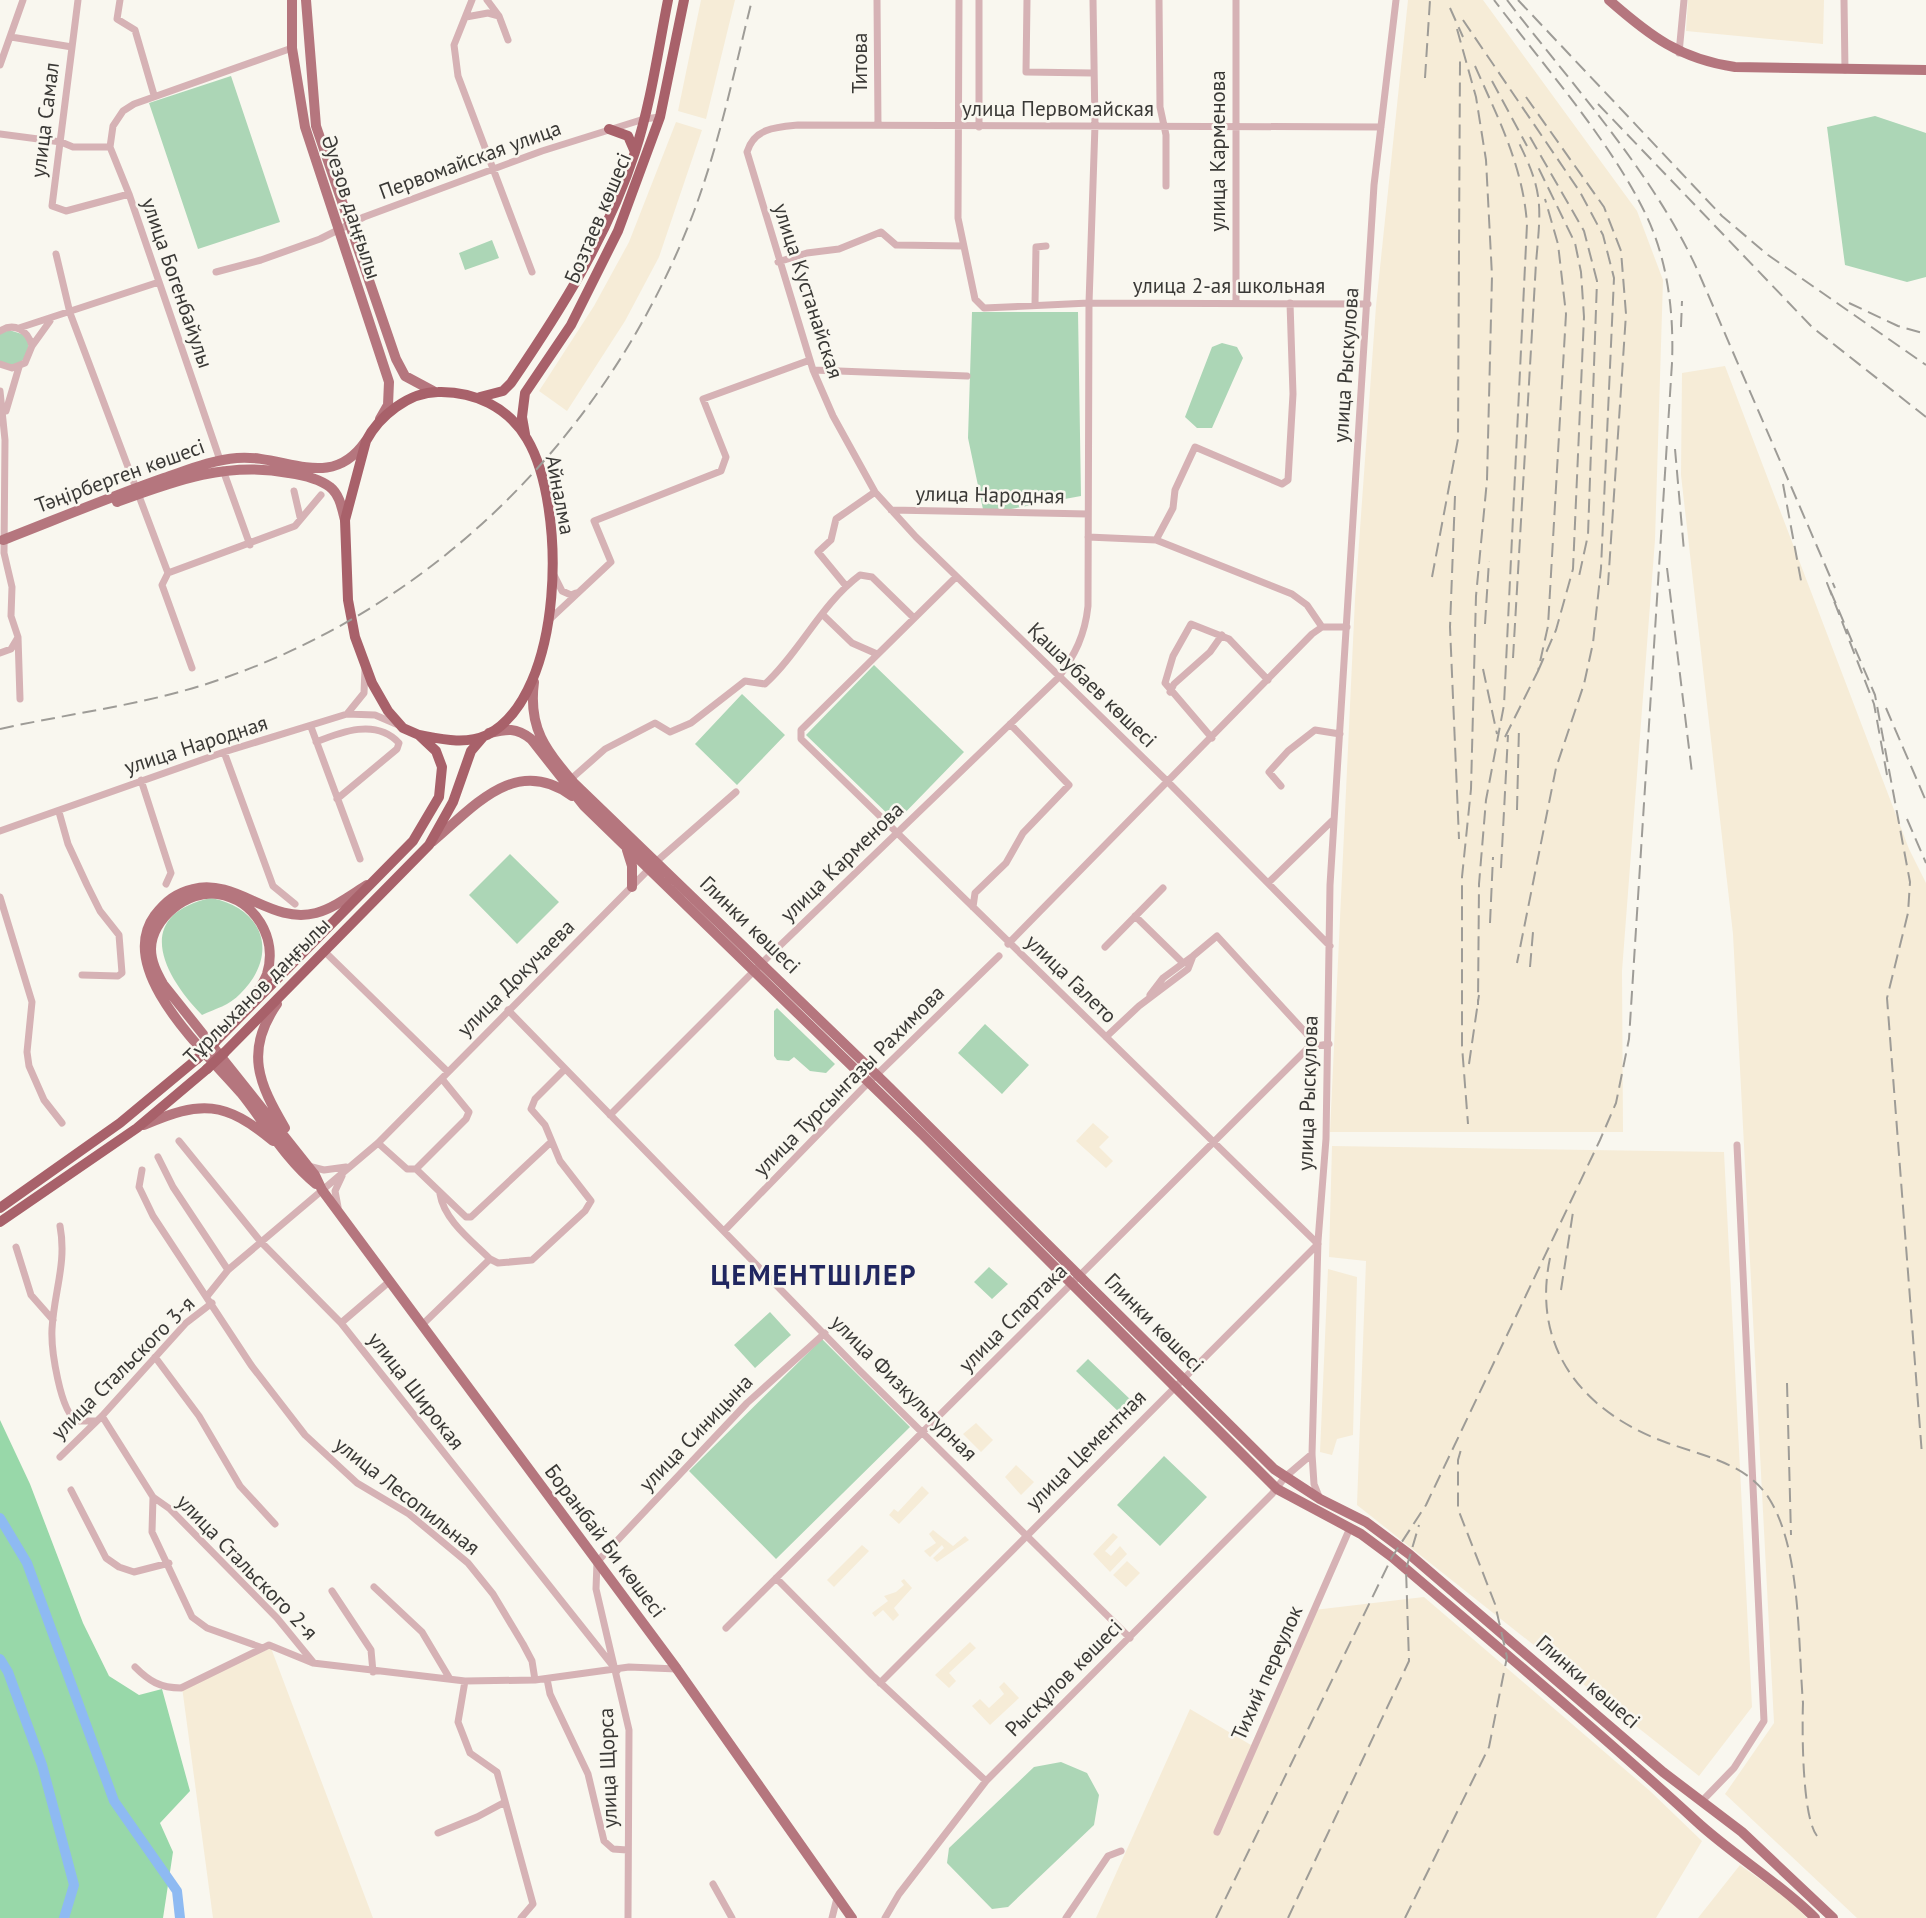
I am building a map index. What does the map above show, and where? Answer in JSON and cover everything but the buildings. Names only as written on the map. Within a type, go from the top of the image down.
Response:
[{"type":"highway","name":"Бозтаев көшесі","points":[[480,397],[503,391],[511,383],[553,321],[601,234],[635,152],[668,0]]},
{"type":"highway","name":"Бозтаев көшесі","points":[[526,437],[522,417],[525,393],[571,325],[592,286],[618,231],[660,117],[684,0]]},
{"type":"highway","points":[[610,129],[628,136],[635,152]]},
{"type":"highway","name":"Айналма","points":[[433,391],[480,397],[501,410],[526,437],[534,454],[548,510],[551,568],[548,621],[534,682],[513,715],[487,734]]},
{"type":"highway","points":[[433,391],[412,398],[380,419],[366,440],[345,520],[348,600],[355,636],[379,698],[403,728],[419,736],[464,741],[487,734]]},
{"type":"highway","name":"Тұрлыханов даңғылы","points":[[0,1208],[138,1128],[224,1053],[429,845],[453,802],[471,751],[487,734]]},
{"type":"highway","name":"Тұрлыханов даңғылы","points":[[0,1222],[198,1059],[413,841],[439,797],[442,767],[436,751],[419,736]]},
{"type":"main road","name":"Әуезов даңғылы","points":[[292,0],[292,48],[304,127],[389,382],[388,405],[380,419]]},
{"type":"main road","name":"Әуезов даңғылы","points":[[306,0],[316,126],[396,359],[404,376],[433,391]]},
{"type":"main road","points":[[1609,0],[1636,24],[1679,53],[1709,63],[1735,67],[1926,70]]},
{"type":"main road","name":"Тәңірберген көшесі","points":[[2,540],[221,464],[274,460],[309,468],[335,468],[351,460],[366,440]]},
{"type":"main road","name":"Тәңірберген көшесі","points":[[221,464],[273,470],[318,480],[331,488],[339,500],[345,520]]},
{"type":"main road","name":"Глинки көшесі","points":[[534,682],[533,720],[541,739],[571,779],[753,972],[1072,1283],[1285,1477],[1371,1526],[1562,1684],[1663,1772],[1704,1801],[1833,1918]]},
{"type":"main road","name":"Глинки көшесі","points":[[487,734],[510,728],[521,731],[531,739],[584,806],[626,846],[653,864],[762,964],[1080,1275],[1277,1489],[1365,1537],[1655,1780],[1696,1821],[1758,1872],[1792,1895],[1815,1918]]},
{"type":"main road","points":[[429,845],[486,794],[502,786],[525,780],[567,793],[584,806]]},
{"type":"main road","points":[[626,846],[632,866],[632,887]]},
{"type":"main road","points":[[227,892],[264,907],[301,914],[316,913],[376,878]]},
{"type":"main road","name":"Боранбай Би көшесі","points":[[227,892],[216,885],[192,889],[167,899],[149,924],[143,948],[146,967],[171,1010],[294,1154],[341,1214],[677,1669],[852,1918]]},
{"type":"main road","points":[[227,892],[252,911],[265,927],[270,949],[267,974],[245,1012]]},
{"type":"main road","points":[[291,985],[264,1028],[257,1061],[267,1097],[294,1154]]},
{"type":"main road","points":[[138,1128],[190,1107],[210,1106],[229,1111],[251,1123],[294,1154]]},
{"type":"main road","name":"Боранбай Би көшесі","points":[[294,1154],[308,1166],[322,1190]]},
{"type":"main road","points":[[1696,1821],[1698,1810],[1704,1801]]},
{"type":"main road","points":[[1758,1872],[1767,1870],[1773,1861]]},
{"type":"street","points":[[0,65],[23,0]]},
{"type":"street","name":"улица Самал","points":[[78,0],[52,202],[54,209],[66,211],[129,194]]},
{"type":"street","points":[[120,0],[117,19],[135,30],[153,95]]},
{"type":"street","points":[[472,0],[456,36],[454,55],[457,76],[532,272]]},
{"type":"street","points":[[487,0],[499,16],[508,40]]},
{"type":"street","name":"Титова","points":[[877,0],[878,125]]},
{"type":"street","points":[[778,262],[807,253],[839,249],[881,232],[896,245],[962,246],[958,218],[959,0]]},
{"type":"street","points":[[979,0],[979,127]]},
{"type":"street","points":[[1027,0],[1027,72],[1092,73]]},
{"type":"street","name":"улица Карменова","points":[[610,1115],[753,972],[1058,678],[1073,658],[1086,629],[1089,303],[1095,125],[1092,73],[1093,0]]},
{"type":"street","points":[[1159,0],[1166,186]]},
{"type":"street","name":"улица Карменова","points":[[1236,0],[1236,303]]},
{"type":"street","name":"улица Рыскулова","points":[[1320,1499],[1314,1484],[1312,1454],[1318,1244],[1329,1044],[1334,819],[1381,127],[1396,0]]},
{"type":"street","points":[[1679,53],[1684,0]]},
{"type":"street","points":[[1844,0],[1845,70]]},
{"type":"street","points":[[466,17],[488,13],[499,16]]},
{"type":"street","points":[[11,37],[72,47]]},
{"type":"street","points":[[0,134],[73,146],[110,147],[110,133],[117,119],[134,104],[153,95],[292,48]]},
{"type":"street","name":"Первомайская улица","points":[[216,272],[261,260],[320,239],[349,223],[492,170],[610,129],[660,117]]},
{"type":"street","name":"улица Первомайская","points":[[747,152],[754,138],[771,128],[878,125],[1381,127]]},
{"type":"street","name":"улица Богенбайулы","points":[[110,147],[129,194],[250,545]]},
{"type":"street","name":"улица Кустанайская","points":[[747,152],[778,262],[813,370],[845,438]]},
{"type":"street","name":"улица 2-ая школьная","points":[[962,246],[980,305],[984,308],[1089,303],[1368,304]]},
{"type":"street","points":[[1035,304],[1036,247],[1046,246]]},
{"type":"street","points":[[56,254],[70,313],[168,573]]},
{"type":"street","points":[[0,331],[52,319],[159,282]]},
{"type":"street","points":[[1156,540],[1173,508],[1175,490],[1195,447],[1282,484],[1288,480],[1293,394],[1290,303]]},
{"type":"street","points":[[20,699],[18,637],[11,616],[12,587],[2,555],[2,440],[11,384],[19,367],[29,358],[32,346],[52,319]]},
{"type":"street","points":[[0,320],[10,327]]},
{"type":"street","points":[[19,328],[26,333],[32,346]]},
{"type":"street","points":[[548,621],[611,562],[594,521],[722,471],[726,457],[704,399],[810,360]]},
{"type":"street","points":[[0,364],[19,367]]},
{"type":"street","points":[[813,370],[967,376]]},
{"type":"street","points":[[0,391],[4,422]]},
{"type":"street","name":"Қашаубаев көшесі","points":[[845,438],[874,492],[891,510],[1058,678],[1168,782],[1330,946]]},
{"type":"street","points":[[294,491],[300,517]]},
{"type":"street","points":[[846,586],[818,552],[831,540],[836,519],[874,492]]},
{"type":"street","points":[[192,667],[162,585],[168,573],[250,545],[295,526],[321,495]]},
{"type":"street","name":"улица Народная","points":[[891,510],[1088,514]]},
{"type":"street","points":[[1088,537],[1156,540],[1292,594],[1307,606],[1320,628]]},
{"type":"street","points":[[551,568],[562,591],[571,595],[580,592]]},
{"type":"street","points":[[571,779],[604,749],[656,723],[670,732],[691,723],[745,681],[765,684],[786,665],[788,655],[846,586],[860,575],[872,577],[914,618]]},
{"type":"street","points":[[823,615],[852,643],[877,654],[956,577]]},
{"type":"street","points":[[1212,738],[1170,692],[1165,679],[1173,656],[1191,624],[1222,635],[1268,680]]},
{"type":"street","points":[[1008,944],[1320,628],[1347,627]]},
{"type":"street","points":[[1170,692],[1174,684],[1210,652],[1222,635]]},
{"type":"street","points":[[0,653],[11,649],[18,637]]},
{"type":"street","name":"улица Галето","points":[[877,654],[801,730],[801,739],[1318,1244]]},
{"type":"street","points":[[347,714],[363,693],[366,665]]},
{"type":"street","name":"улица Народная","points":[[0,831],[59,813],[141,780],[223,752],[347,714],[375,715],[403,728]]},
{"type":"street","points":[[973,907],[975,893],[1006,863],[1023,833],[1069,785],[1010,724]]},
{"type":"street","points":[[310,727],[360,859]]},
{"type":"street","points":[[316,742],[351,729],[365,729],[387,734],[399,743],[397,749],[337,799]]},
{"type":"street","points":[[1281,786],[1269,772],[1288,751],[1315,730],[1340,734]]},
{"type":"street","points":[[223,752],[273,886],[295,904]]},
{"type":"street","points":[[141,780],[171,873],[166,884]]},
{"type":"street","name":"улица Докучаева","points":[[322,1190],[378,1143],[653,864],[736,792]]},
{"type":"street","points":[[59,813],[68,844],[100,911],[119,934],[121,973],[118,976],[82,975]]},
{"type":"street","points":[[1268,883],[1334,819]]},
{"type":"street","points":[[1105,947],[1163,888]]},
{"type":"street","points":[[0,897],[32,1002],[28,1040],[29,1066],[44,1100],[62,1124]]},
{"type":"street","points":[[1136,916],[1182,961]]},
{"type":"street","points":[[1145,1001],[1163,978],[1217,936],[1316,1044],[1329,1044]]},
{"type":"street","points":[[324,951],[448,1072]]},
{"type":"street","name":"улица Турсынгазы Рахимова","points":[[724,1231],[868,1083],[999,956]]},
{"type":"street","points":[[1106,1037],[1145,1001],[1188,969],[1193,956]]},
{"type":"street","name":"улица Физкультурная","points":[[508,1010],[923,1433],[1130,1638]]},
{"type":"street","name":"улица Спартака","points":[[726,1628],[1309,1046],[1316,1044]]},
{"type":"street","points":[[440,1194],[444,1210],[490,1259],[498,1263],[532,1260],[585,1211],[591,1201],[560,1161],[545,1125],[531,1109],[536,1099],[565,1069]]},
{"type":"street","points":[[378,1143],[407,1169],[416,1169],[468,1115],[464,1104],[442,1079]]},
{"type":"street","name":"улица Широкая","points":[[179,1141],[261,1242],[341,1323],[440,1452],[584,1626],[617,1671]]},
{"type":"street","points":[[416,1169],[466,1217],[471,1217],[551,1142]]},
{"type":"street","points":[[1704,1801],[1729,1775],[1764,1721],[1737,1145]]},
{"type":"street","points":[[158,1157],[173,1187],[228,1270]]},
{"type":"street","points":[[308,1166],[338,1170],[353,1164]]},
{"type":"street","points":[[341,1214],[335,1192],[341,1178],[353,1164]]},
{"type":"street","name":"улица Лесопильная","points":[[142,1170],[139,1182],[142,1196],[251,1365],[305,1435],[357,1483],[409,1514],[468,1563],[493,1594],[523,1644],[531,1661],[535,1680]]},
{"type":"street","name":"улица Стальского 3-я","points":[[208,1295],[228,1270],[322,1190]]},
{"type":"street","points":[[60,1226],[64,1247],[63,1267],[51,1333],[63,1406],[77,1421],[99,1419]]},
{"type":"street","name":"улица Цементная","points":[[880,1683],[1318,1244]]},
{"type":"street","points":[[16,1247],[31,1295],[53,1320]]},
{"type":"street","points":[[422,1325],[490,1259]]},
{"type":"street","points":[[341,1323],[390,1281]]},
{"type":"street","name":"улица Стальского 3-я","points":[[60,1457],[99,1419],[186,1323],[212,1303]]},
{"type":"street","name":"улица Синицына","points":[[597,1562],[747,1403],[825,1333]]},
{"type":"street","points":[[155,1357],[200,1416],[240,1486],[275,1524]]},
{"type":"street","name":"улица Стальского 2-я","points":[[99,1419],[153,1497],[170,1509],[313,1663]]},
{"type":"street","points":[[1285,1477],[1312,1454]]},
{"type":"street","name":"Рысқұлов көшесі","points":[[885,1918],[899,1894],[986,1781],[1277,1489],[1285,1477]]},
{"type":"street","points":[[71,1490],[106,1558],[119,1567],[134,1572],[169,1563]]},
{"type":"street","name":"улица Стальского 2-я","points":[[153,1497],[152,1532],[169,1563],[192,1618],[207,1628],[260,1647]]},
{"type":"street","points":[[1365,1537],[1371,1526]]},
{"type":"street","name":"Тихий переулок","points":[[1217,1832],[1350,1528]]},
{"type":"street","name":"улица Щорса","points":[[597,1562],[596,1589],[629,1730],[628,1918]]},
{"type":"street","points":[[776,1578],[880,1683],[986,1781]]},
{"type":"street","points":[[374,1587],[422,1632],[450,1679]]},
{"type":"street","name":"улица Стальского 2-я","points":[[332,1591],[371,1650],[373,1672]]},
{"type":"street","points":[[279,1648],[287,1632]]},
{"type":"street","points":[[135,1667],[149,1681],[169,1688],[181,1688],[260,1647],[269,1645],[313,1663],[465,1681],[547,1679],[617,1671],[629,1667],[677,1669]]},
{"type":"street","name":"улица Щорса","points":[[547,1679],[556,1708],[588,1774],[604,1842],[613,1849],[627,1850]]},
{"type":"street","points":[[465,1681],[458,1722],[470,1753],[497,1772],[533,1904],[521,1918]]},
{"type":"street","points":[[1554,1697],[1562,1684]]},
{"type":"street","points":[[438,1833],[505,1802]]},
{"type":"street","points":[[1066,1918],[1108,1856],[1121,1852]]},
{"type":"street","points":[[713,1884],[732,1918]]},
{"type":"street","points":[[832,1918],[837,1898]]},
{"type":"shaded area","points":[[701,0],[735,0],[706,119],[678,111]]},
{"type":"shaded area","points":[[1408,0],[1483,0],[1637,211],[1663,280],[1655,540],[1622,971],[1623,1132],[1330,1132],[1355,599],[1376,306]]},
{"type":"shaded area","points":[[1688,0],[1824,0],[1823,44],[1686,31]]},
{"type":"shaded area","points":[[676,122],[702,130],[659,257],[625,321],[567,411],[539,391],[594,306],[629,242]]},
{"type":"shaded area","points":[[1725,366],[1909,849],[1926,883],[1926,1918],[1857,1918],[1725,1794],[1774,1723],[1733,934],[1681,475],[1682,373]]},
{"type":"shaded area","points":[[1093,1123],[1109,1137],[1099,1147],[1113,1161],[1106,1168],[1076,1141]]},
{"type":"shaded area","points":[[1332,1146],[1724,1152],[1752,1707],[1699,1776],[1357,1505],[1366,1261],[1329,1257]]},
{"type":"shaded area","points":[[1328,1269],[1357,1277],[1353,1435],[1337,1439],[1332,1455],[1320,1452]]},
{"type":"shaded area","points":[[976,1423],[993,1440],[981,1452],[963,1434]]},
{"type":"shaded area","points":[[1016,1465],[1034,1482],[1021,1495],[1005,1477]]},
{"type":"shaded area","points":[[922,1486],[929,1493],[899,1524],[889,1515],[894,1509],[898,1512]]},
{"type":"shaded area","points":[[933,1530],[953,1546],[965,1536],[969,1540],[937,1562],[933,1558],[944,1548],[942,1545],[930,1557],[924,1551],[936,1543],[929,1534]]},
{"type":"shaded area","points":[[1113,1533],[1118,1537],[1105,1551],[1111,1556],[1120,1546],[1127,1554],[1110,1572],[1093,1554]]},
{"type":"shaded area","points":[[862,1545],[869,1551],[834,1587],[827,1580]]},
{"type":"shaded area","points":[[1127,1561],[1140,1573],[1126,1587],[1113,1575]]},
{"type":"shaded area","points":[[904,1579],[912,1588],[894,1608],[899,1615],[893,1621],[883,1610],[875,1617],[872,1613],[888,1601],[884,1596],[896,1592],[904,1585],[901,1581]]},
{"type":"shaded area","points":[[1424,1597],[1650,1791],[1702,1841],[1656,1918],[1096,1918],[1190,1709],[1251,1745],[1314,1610]]},
{"type":"shaded area","points":[[970,1642],[976,1648],[949,1673],[956,1681],[949,1688],[935,1675]]},
{"type":"shaded area","points":[[271,1648],[373,1918],[213,1918],[182,1687]]},
{"type":"shaded area","points":[[1004,1682],[1019,1698],[990,1725],[972,1706],[980,1699],[989,1708],[1004,1694],[999,1687]]},
{"type":"shaded area","points":[[1740,1865],[1789,1900],[1807,1918],[1698,1918]]},
{"type":"green space","points":[[231,76],[280,222],[198,249],[149,103]]},
{"type":"green space","points":[[1875,116],[1926,133],[1926,277],[1907,282],[1845,265],[1827,127]]},
{"type":"green space","points":[[492,240],[499,258],[465,270],[459,253]]},
{"type":"green space","points":[[972,312],[1078,312],[1081,496],[984,514],[968,438]]},
{"type":"green space","points":[[9,330],[25,335],[29,342],[27,357],[15,366],[0,362],[0,334]]},
{"type":"green space","points":[[1222,343],[1237,347],[1243,358],[1212,428],[1197,428],[1185,417],[1212,347]]},
{"type":"green space","points":[[874,665],[964,752],[896,822],[806,735]]},
{"type":"green space","points":[[742,694],[785,735],[737,785],[695,744]]},
{"type":"green space","points":[[510,854],[559,902],[517,944],[469,895]]},
{"type":"green space","points":[[211,898],[229,903],[254,922],[262,949],[260,964],[240,994],[227,1004],[202,1015],[176,982],[167,965],[162,948],[163,932],[171,918],[186,906]]},
{"type":"green space","points":[[777,1008],[835,1064],[826,1073],[810,1071],[794,1057],[789,1061],[777,1060],[774,1056],[774,1011]]},
{"type":"green space","points":[[985,1024],[1029,1065],[1002,1094],[958,1053]]},
{"type":"green space","points":[[989,1267],[1008,1284],[992,1299],[974,1282]]},
{"type":"green space","points":[[770,1312],[791,1335],[755,1368],[734,1345]]},
{"type":"green space","points":[[822,1339],[910,1427],[776,1559],[689,1471]]},
{"type":"green space","points":[[1088,1359],[1133,1402],[1121,1414],[1076,1371]]},
{"type":"green space","points":[[0,1420],[30,1484],[83,1623],[109,1676],[139,1695],[162,1689],[190,1791],[160,1823],[173,1852],[163,1918],[0,1918]]},
{"type":"green space","points":[[1164,1456],[1207,1497],[1160,1546],[1117,1505]]},
{"type":"green space","points":[[1061,1762],[1087,1773],[1099,1795],[1094,1825],[1008,1907],[992,1909],[947,1863],[949,1848],[1034,1767]]},
{"type":"waterway","points":[[0,1518],[27,1563],[114,1801],[177,1891],[180,1918]]},
{"type":"waterway","points":[[0,1659],[8,1672],[42,1765],[74,1885],[64,1918]]},
{"type":"railway","points":[[0,729],[171,694],[227,677],[306,644],[380,602],[448,553],[511,496],[567,434],[616,365],[658,292],[693,214],[711,162],[752,0]]},
{"type":"railway","points":[[1425,78],[1430,0]]},
{"type":"railway","points":[[1216,1918],[1392,1557],[1426,1505],[1600,1140],[1616,1103],[1629,1039],[1672,363],[1668,288],[1654,234],[1633,189],[1597,134],[1494,0]]},
{"type":"railway","points":[[1507,0],[1610,130],[1657,197],[1678,233],[1697,269],[1835,588]]},
{"type":"railway","points":[[1518,0],[1722,216],[1768,255],[1926,365]]},
{"type":"railway","points":[[1450,8],[1463,37]]},
{"type":"railway","points":[[1463,20],[1580,192],[1603,235],[1614,278],[1601,568],[1593,643],[1584,684],[1556,768],[1517,963]]},
{"type":"railway","points":[[1457,29],[1476,97],[1486,160],[1492,276],[1487,480],[1476,596],[1471,789],[1462,877],[1462,1046],[1468,1124]]},
{"type":"railway","points":[[1432,577],[1458,439],[1460,61]]},
{"type":"railway","points":[[1475,66],[1515,162],[1527,224],[1504,705],[1486,800],[1479,884],[1478,1005]]},
{"type":"railway","points":[[1492,81],[1527,146]]},
{"type":"railway","points":[[1526,97],[1604,207],[1621,251],[1626,314],[1608,585]]},
{"type":"railway","points":[[1598,104],[1812,327],[1926,417]]},
{"type":"railway","points":[[1530,137],[1584,231],[1597,281],[1588,535],[1578,581]]},
{"type":"railway","points":[[1513,658],[1539,213],[1539,200],[1532,173],[1517,139]]},
{"type":"railway","points":[[1538,167],[1575,243],[1581,272],[1584,317],[1573,569],[1556,630],[1538,671]]},
{"type":"railway","points":[[1505,737],[1538,671],[1548,626],[1566,314],[1558,244],[1545,199]]},
{"type":"railway","points":[[1681,327],[1682,301]]},
{"type":"railway","points":[[1849,303],[1898,326],[1926,334]]},
{"type":"railway","points":[[1675,449],[1684,551]]},
{"type":"railway","points":[[1783,484],[1802,586]]},
{"type":"railway","points":[[1455,496],[1450,627],[1459,839]]},
{"type":"railway","points":[[1485,624],[1489,561]]},
{"type":"railway","points":[[1667,568],[1692,773]]},
{"type":"railway","points":[[1887,775],[1874,704],[1827,583],[1875,695],[1910,882],[1908,913],[1887,998],[1922,1455]]},
{"type":"railway","points":[[1483,669],[1497,734]]},
{"type":"railway","points":[[1886,708],[1926,801]]},
{"type":"railway","points":[[1517,810],[1519,727]]},
{"type":"railway","points":[[1501,868],[1508,735]]},
{"type":"railway","points":[[1907,819],[1926,863]]},
{"type":"railway","points":[[1490,923],[1493,857]]},
{"type":"railway","points":[[1530,967],[1533,932]]},
{"type":"railway","points":[[1469,1064],[1479,995]]},
{"type":"railway","points":[[1561,1290],[1573,1212]]},
{"type":"railway","points":[[1550,1258],[1546,1291],[1548,1321],[1556,1348],[1570,1372],[1588,1394],[1610,1413],[1636,1429],[1723,1462],[1750,1477],[1770,1500],[1780,1521],[1793,1571],[1803,1703],[1806,1793],[1808,1811],[1817,1836]]},
{"type":"railway","points":[[1787,1383],[1791,1535]]},
{"type":"railway","points":[[1405,1918],[1489,1747],[1507,1657],[1495,1604],[1458,1509],[1458,1460],[1462,1446]]},
{"type":"railway","points":[[1288,1918],[1409,1661],[1406,1569],[1419,1525]]},
{"type":"district","name":"ЦЕМЕНТШІЛЕР","points":[[814,1275]]}]
